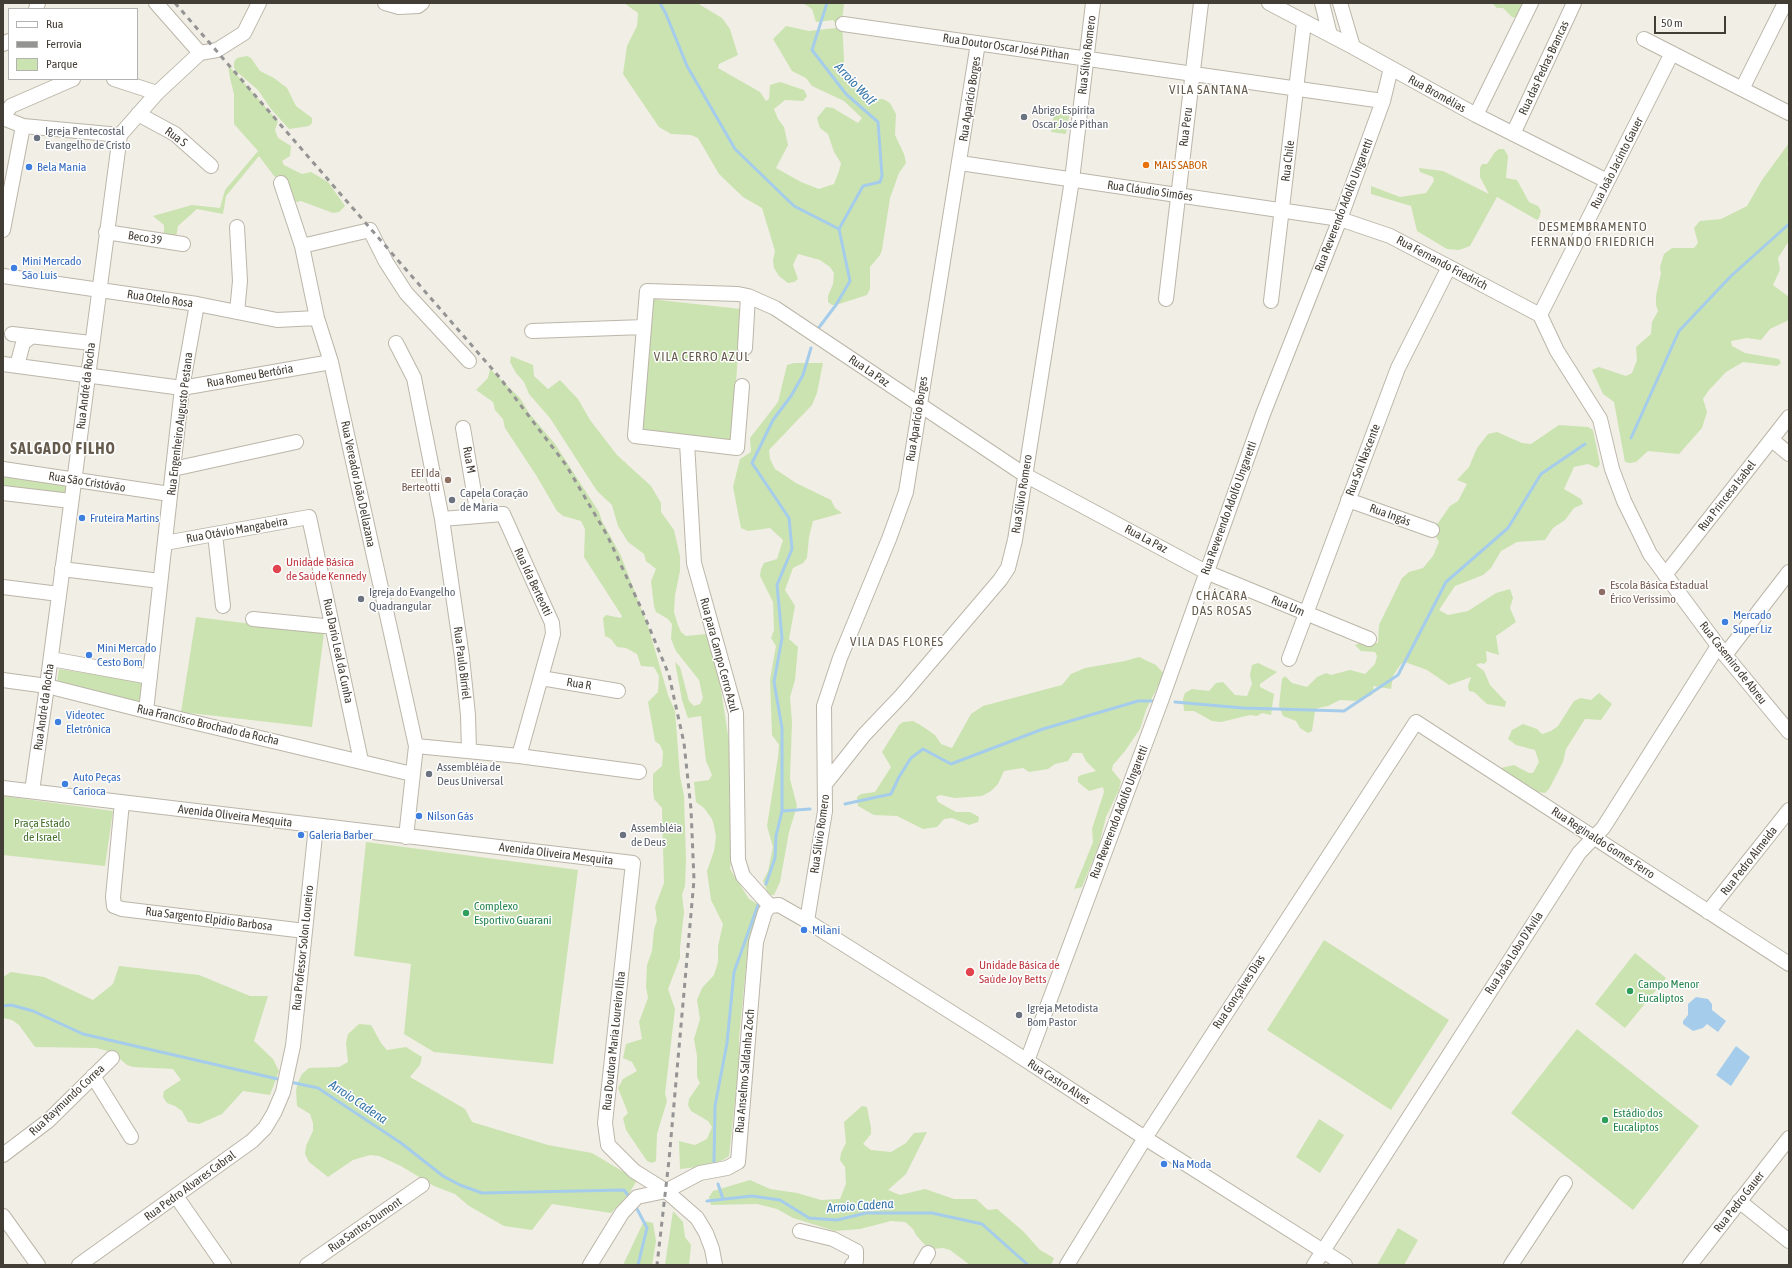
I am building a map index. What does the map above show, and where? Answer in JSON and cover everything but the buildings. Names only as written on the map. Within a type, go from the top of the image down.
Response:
[{"type":"street","points":[[156,3],[200,53]]},
{"type":"street","points":[[71,80],[11,106],[3,117],[23,126],[120,135],[156,93],[200,53],[217,50],[244,33],[259,3]]},
{"type":"street","points":[[385,3],[399,7],[418,6],[422,3]]},
{"type":"street","name":"Rua Sílvio Romero","points":[[807,921],[825,811],[826,783],[864,735],[902,695],[1000,580],[1008,568],[1014,546],[1072,180],[1093,3]]},
{"type":"street","name":"Rua Peru","points":[[1166,299],[1200,3]]},
{"type":"street","name":"Rua Bromélias","points":[[1269,3],[1354,47],[1476,115],[1607,181]]},
{"type":"street","points":[[1322,3],[1330,35]]},
{"type":"street","points":[[1340,3],[1354,47]]},
{"type":"street","points":[[1476,115],[1530,3]]},
{"type":"street","name":"Rua das Pedras Brancas","points":[[1513,134],[1574,3]]},
{"type":"street","points":[[1742,89],[1786,3]]},
{"type":"street","name":"Rua Chile","points":[[1271,301],[1304,22]]},
{"type":"street","name":"Rua Doutor Oscar José Pithan","points":[[843,24],[1383,101]]},
{"type":"street","points":[[1644,39],[1789,113]]},
{"type":"street","name":"Rua Aparício Borges","points":[[826,783],[824,706],[843,652],[889,539],[906,492],[960,163],[978,43]]},
{"type":"street","name":"Rua João Jacinto Gauer","points":[[1540,315],[1672,53]]},
{"type":"street","name":"Rua Reverendo Adolfo Ungaretti","points":[[1027,1061],[1161,701],[1263,414],[1340,219],[1383,101],[1391,68]]},
{"type":"street","points":[[117,80],[156,93]]},
{"type":"street","name":"Rua S","points":[[138,114],[176,134],[211,166]]},
{"type":"street","points":[[3,230],[23,126]]},
{"type":"street","name":"Rua André da Rocha","points":[[32,791],[51,659],[91,343],[120,135]]},
{"type":"street","name":"Rua Cláudio Simões","points":[[960,163],[1340,219]]},
{"type":"street","name":"Rua Vereador João Dellazana","points":[[281,183],[302,246],[317,318],[331,362],[416,746],[406,837]]},
{"type":"street","name":"Rua Fernando Friedrich","points":[[1340,219],[1390,236],[1540,315]]},
{"type":"street","points":[[237,227],[240,281],[237,312]]},
{"type":"street","points":[[302,246],[370,230],[386,262],[406,293],[469,361]]},
{"type":"street","name":"Beco 39","points":[[106,232],[184,244]]},
{"type":"street","name":"Rua Sol Nascente","points":[[1289,659],[1398,368],[1449,267]]},
{"type":"street","name":"Rua Otelo Rosa","points":[[3,276],[197,304],[277,320],[317,318]]},
{"type":"street","name":"Rua La Paz","points":[[644,327],[647,291],[738,294],[748,296],[775,308],[1025,475],[1206,572]]},
{"type":"street","points":[[745,348],[748,296]]},
{"type":"street","name":"Rua Engenheiro Augusto Pestana","points":[[146,711],[182,388],[197,304]]},
{"type":"street","name":"Rua Casemiro de Abreu","points":[[1540,315],[1557,351],[1600,419],[1612,469],[1624,501],[1650,554],[1721,650],[1789,732]]},
{"type":"street","points":[[532,331],[644,327],[635,436],[737,448],[742,386]]},
{"type":"street","points":[[12,334],[91,343]]},
{"type":"street","points":[[10,365],[24,343],[32,336]]},
{"type":"street","name":"Rua Paulo Birriel","points":[[396,343],[414,378],[442,519],[462,657],[468,715],[469,751]]},
{"type":"street","name":"Rua Romeu Bertória","points":[[10,365],[182,388],[331,362]]},
{"type":"street","name":"Rua Princesa Isabel","points":[[1665,575],[1789,417]]},
{"type":"street","name":"Rua M","points":[[463,428],[478,516]]},
{"type":"street","points":[[1772,440],[1789,454]]},
{"type":"street","points":[[173,469],[296,442]]},
{"type":"street","name":"Rua para Campo Cerro Azul","points":[[687,443],[694,563],[736,713],[738,860],[743,876],[770,906]]},
{"type":"street","name":"Rua São Cristóvão","points":[[3,469],[170,494]]},
{"type":"street","points":[[3,493],[71,501]]},
{"type":"street","name":"Rua Ingás","points":[[1348,500],[1432,530]]},
{"type":"street","name":"Rua Ida Berteotti","points":[[442,519],[503,514],[552,623],[553,634],[519,756]]},
{"type":"street","name":"Rua Otávio Mangabeira","points":[[165,542],[309,517]]},
{"type":"street","name":"Rua Dario Leal da Cunha","points":[[309,517],[361,761]]},
{"type":"street","points":[[215,534],[223,606]]},
{"type":"street","points":[[62,569],[160,582]]},
{"type":"street","name":"Rua Um","points":[[1206,572],[1369,639]]},
{"type":"street","name":"Rua João Lobo D'Avila","points":[[1314,1265],[1579,853],[1612,814],[1721,650],[1789,572]]},
{"type":"street","points":[[3,587],[59,594]]},
{"type":"street","points":[[253,619],[324,626],[332,625]]},
{"type":"street","points":[[51,659],[150,677]]},
{"type":"street","name":"Rua R","points":[[541,678],[618,690]]},
{"type":"street","name":"Rua Francisco Brochado da Rocha","points":[[3,680],[47,686],[412,774]]},
{"type":"street","name":"Rua Reginaldo Gomes Ferro","points":[[1416,722],[1789,964]]},
{"type":"street","name":"Rua Gonçalves Dias","points":[[1067,1265],[1145,1138],[1416,722]]},
{"type":"street","points":[[416,746],[519,756],[638,772]]},
{"type":"street","name":"Avenida Oliveira Mesquita","points":[[3,788],[633,863]]},
{"type":"street","name":"Rua Sargento Elpídio Barbosa","points":[[122,802],[113,897],[114,906],[122,909],[305,931]]},
{"type":"street","name":"Rua Pedro Almeida","points":[[1708,912],[1789,810]]},
{"type":"street","name":"Rua Professor Solon Loureiro","points":[[283,1092],[289,1070],[316,826]]},
{"type":"street","name":"Rua Doutora Maria Loureiro Ilha","points":[[633,863],[605,1123],[608,1145],[634,1171],[666,1191],[697,1218],[706,1233],[712,1249],[715,1265]]},
{"type":"street","name":"Rua Castro Alves","points":[[770,906],[779,905],[807,921],[1345,1265]]},
{"type":"street","name":"Rua Anselmo Saldanha Zoch","points":[[666,1191],[700,1173],[727,1168],[738,1162],[756,942],[765,912],[770,906]]},
{"type":"street","name":"Rua Raymundo Correa","points":[[3,1155],[48,1121],[112,1058]]},
{"type":"street","points":[[93,1076],[131,1137]]},
{"type":"street","name":"Rua Pedro Alvares Cabral","points":[[79,1265],[252,1142],[265,1128],[283,1092]]},
{"type":"street","name":"Rua Pedro Gauer","points":[[1690,1265],[1789,1138]]},
{"type":"street","points":[[1511,1265],[1566,1183]]},
{"type":"street","name":"Rua Santos Dumont","points":[[307,1265],[422,1184]]},
{"type":"street","points":[[590,1265],[622,1213],[637,1197],[666,1191]]},
{"type":"street","points":[[176,1196],[224,1265]]},
{"type":"street","points":[[1740,1202],[1789,1241]]},
{"type":"street","points":[[3,1216],[38,1265]]},
{"type":"street","points":[[800,1231],[834,1239],[856,1251],[856,1261],[852,1265]]},
{"type":"green space","points":[[624,3],[697,3],[722,18],[730,29],[738,55],[719,64],[718,68],[760,92],[766,101],[769,99],[770,85],[780,82],[804,90],[807,96],[803,101],[785,100],[774,109],[778,119],[784,127],[788,145],[776,168],[801,182],[819,189],[834,184],[841,163],[834,152],[828,134],[820,128],[817,118],[826,107],[833,108],[858,123],[862,118],[844,101],[812,86],[806,78],[792,71],[773,39],[786,26],[809,31],[836,28],[837,25],[833,20],[816,22],[812,9],[803,3],[844,3],[842,21],[845,79],[858,91],[873,99],[883,99],[890,103],[896,114],[895,135],[904,154],[906,163],[899,173],[890,198],[882,250],[880,255],[870,267],[870,289],[867,295],[832,305],[828,302],[828,296],[833,284],[834,273],[830,267],[820,260],[798,254],[793,265],[798,279],[794,282],[788,283],[779,276],[774,268],[773,260],[775,251],[762,208],[743,197],[719,174],[698,138],[691,135],[671,134],[659,127],[623,74],[627,46],[637,26],[638,13]]},
{"type":"green space","points":[[1492,3],[1528,3],[1518,18],[1512,17],[1503,8],[1497,8]]},
{"type":"green space","points":[[247,56],[251,58],[260,71],[274,78],[287,88],[296,106],[312,118],[312,123],[309,126],[289,129],[271,109],[258,90],[236,71],[234,62],[237,58]]},
{"type":"green space","points":[[228,65],[278,121],[275,130],[278,138],[291,146],[290,156],[282,161],[284,165],[302,174],[311,172],[328,182],[345,206],[339,212],[333,213],[301,201],[297,202],[288,198],[282,181],[274,176],[259,156],[226,196],[223,214],[197,209],[178,226],[176,237],[164,235],[164,225],[153,216],[192,205],[220,208],[225,190],[258,151],[234,124],[234,94]]},
{"type":"green space","points":[[1055,108],[1070,110],[1066,134],[1051,132]]},
{"type":"green space","points":[[1789,143],[1789,161],[1787,164],[1789,165],[1789,241],[1778,258],[1780,270],[1773,285],[1789,297],[1789,320],[1770,329],[1761,340],[1747,338],[1731,341],[1732,346],[1745,353],[1779,359],[1781,363],[1777,366],[1743,362],[1726,372],[1709,390],[1703,399],[1707,412],[1702,428],[1679,454],[1648,451],[1636,462],[1625,462],[1614,402],[1603,394],[1592,370],[1599,367],[1626,376],[1632,373],[1637,360],[1636,347],[1651,334],[1652,322],[1658,311],[1656,296],[1661,273],[1660,267],[1664,254],[1672,248],[1694,248],[1698,243],[1694,228],[1700,221],[1721,219],[1747,206],[1762,180]]},
{"type":"green space","points":[[1499,149],[1504,149],[1508,156],[1506,178],[1517,180],[1529,202],[1538,206],[1541,211],[1539,218],[1537,220],[1497,197],[1470,246],[1459,250],[1447,249],[1417,231],[1411,206],[1371,194],[1371,186],[1400,197],[1426,193],[1434,181],[1433,177],[1420,172],[1419,168],[1443,171],[1489,194],[1480,177],[1480,168],[1482,164],[1487,164],[1495,152]]},
{"type":"green space","points":[[650,299],[741,309],[732,443],[639,432]]},
{"type":"green space","points":[[511,356],[533,365],[534,376],[548,389],[560,380],[578,399],[590,420],[617,455],[651,486],[661,503],[661,512],[674,530],[680,556],[680,571],[675,595],[674,612],[678,625],[681,632],[686,636],[707,634],[713,639],[733,767],[729,799],[734,835],[730,869],[749,899],[761,906],[748,946],[739,1038],[739,1065],[729,1156],[723,1160],[706,1166],[680,1169],[679,1141],[695,1145],[707,1139],[712,1127],[708,1121],[691,1111],[688,1105],[689,1099],[700,1083],[697,1077],[697,1056],[694,1039],[700,1019],[697,1000],[702,988],[714,975],[718,962],[718,946],[723,924],[711,900],[707,871],[714,851],[716,837],[714,826],[712,819],[704,808],[696,802],[694,782],[709,780],[712,775],[706,761],[701,716],[688,718],[682,700],[675,662],[680,667],[689,701],[694,706],[700,704],[703,698],[699,680],[676,651],[671,639],[672,624],[668,619],[656,612],[651,581],[656,569],[646,561],[644,554],[628,542],[618,526],[612,505],[597,491],[550,418],[529,394],[524,382],[516,373],[510,362]]},
{"type":"green space","points":[[794,363],[823,363],[817,393],[812,405],[769,450],[770,459],[775,469],[796,483],[831,500],[835,508],[842,513],[813,521],[809,537],[807,558],[803,563],[793,568],[785,590],[795,606],[789,639],[798,647],[795,680],[790,697],[792,722],[790,779],[797,806],[789,832],[780,882],[774,895],[771,895],[768,893],[763,881],[768,871],[773,847],[767,826],[779,745],[772,735],[770,679],[776,646],[771,638],[774,630],[773,602],[760,576],[764,563],[777,559],[783,540],[770,528],[748,531],[741,528],[733,487],[740,459],[751,452],[750,438],[778,402],[787,365]]},
{"type":"green space","points":[[490,369],[520,398],[529,413],[555,444],[599,512],[602,521],[621,556],[648,626],[668,695],[675,711],[680,776],[684,796],[686,860],[685,886],[682,895],[684,912],[680,958],[668,989],[675,1009],[665,1094],[667,1101],[657,1134],[656,1161],[652,1163],[647,1161],[626,1130],[623,1118],[628,1113],[618,1088],[623,1079],[637,1071],[632,1062],[623,1058],[626,1044],[642,1039],[639,1022],[648,998],[646,987],[647,965],[652,951],[654,930],[657,920],[655,907],[664,883],[662,808],[654,799],[653,790],[653,774],[662,766],[663,752],[660,745],[655,741],[648,702],[658,692],[659,676],[654,667],[641,666],[637,654],[626,648],[617,647],[611,639],[605,636],[603,618],[606,615],[621,618],[622,616],[584,557],[585,529],[581,521],[563,516],[557,511],[536,475],[505,428],[503,419],[495,410],[493,402],[476,390],[488,378]]},
{"type":"green space","points":[[1559,425],[1588,427],[1593,430],[1600,464],[1597,468],[1588,464],[1574,467],[1564,489],[1581,499],[1583,504],[1574,508],[1565,520],[1553,528],[1545,540],[1517,542],[1501,551],[1491,568],[1483,575],[1455,586],[1439,610],[1448,615],[1468,611],[1496,593],[1510,589],[1513,598],[1510,608],[1516,622],[1496,636],[1499,655],[1486,651],[1487,661],[1484,664],[1480,663],[1476,665],[1484,671],[1490,685],[1506,702],[1505,707],[1487,704],[1474,692],[1469,691],[1468,686],[1471,677],[1449,685],[1427,670],[1405,662],[1401,664],[1393,676],[1391,689],[1373,686],[1374,690],[1372,695],[1355,701],[1340,700],[1328,706],[1318,708],[1315,711],[1312,731],[1308,733],[1300,728],[1296,721],[1283,716],[1279,706],[1282,679],[1285,676],[1292,683],[1307,687],[1317,677],[1326,673],[1331,675],[1350,670],[1365,674],[1375,664],[1377,656],[1375,652],[1361,651],[1355,645],[1364,642],[1378,643],[1379,625],[1402,578],[1409,572],[1423,568],[1433,556],[1439,542],[1435,535],[1436,526],[1450,506],[1458,501],[1467,484],[1457,480],[1469,467],[1477,448],[1488,434],[1497,432],[1522,443],[1531,444]]},
{"type":"green space","points":[[3,477],[67,486],[66,495],[3,486]]},
{"type":"green space","points":[[196,617],[324,633],[312,727],[181,712]]},
{"type":"green space","points":[[1139,657],[1156,665],[1164,674],[1146,710],[1140,729],[1125,751],[1113,765],[1112,770],[1121,781],[1119,790],[1106,817],[1099,845],[1082,887],[1074,889],[1093,842],[1092,829],[1104,792],[1103,787],[1089,791],[1078,782],[1078,777],[1081,775],[1096,771],[1086,761],[1082,753],[1073,753],[1068,761],[1055,764],[1048,769],[1029,772],[1023,768],[1004,771],[998,784],[991,791],[982,796],[955,798],[940,795],[936,797],[938,802],[956,812],[970,812],[979,817],[978,822],[969,825],[952,818],[944,819],[937,827],[923,829],[897,816],[874,815],[858,806],[857,797],[861,794],[875,792],[891,767],[882,752],[899,725],[903,722],[913,721],[935,735],[941,744],[952,748],[971,714],[983,706],[1062,685],[1071,674],[1085,668]]},
{"type":"green space","points":[[1258,663],[1277,672],[1260,684],[1260,687],[1274,694],[1271,715],[1262,713],[1257,716],[1250,715],[1221,722],[1212,721],[1194,711],[1184,711],[1183,699],[1185,693],[1192,689],[1209,691],[1216,683],[1223,682],[1235,695],[1247,696],[1252,684],[1250,675],[1252,665]]},
{"type":"green space","points":[[59,669],[143,682],[140,703],[57,682]]},
{"type":"green space","points":[[1599,693],[1612,704],[1601,720],[1585,719],[1566,749],[1563,762],[1549,789],[1545,793],[1530,791],[1499,770],[1501,768],[1514,765],[1529,773],[1533,773],[1539,762],[1535,750],[1516,745],[1508,739],[1512,730],[1523,724],[1537,729],[1542,734],[1551,731],[1558,726],[1574,701],[1581,698],[1591,700]]},
{"type":"green space","name":"Praça Estado de Israel","points":[[3,796],[113,811],[105,866],[3,855]]},
{"type":"green space","name":"Complexo Esportivo Guarani","points":[[366,842],[578,870],[553,1064],[434,1052],[404,1034],[411,964],[354,956]]},
{"type":"green space","points":[[1324,940],[1449,1020],[1391,1110],[1267,1030]]},
{"type":"green space","name":"Campo Menor Eucalíptos","points":[[1635,953],[1666,978],[1625,1028],[1595,1004]]},
{"type":"green space","points":[[119,966],[199,975],[250,996],[268,996],[254,1041],[273,1059],[279,1071],[270,1095],[243,1091],[222,1114],[199,1124],[188,1122],[182,1111],[167,1103],[163,1097],[164,1091],[181,1080],[173,1069],[133,1067],[127,1065],[112,1052],[96,1048],[35,1047],[19,1025],[12,1020],[3,1018],[3,977],[11,972],[44,977],[93,1000],[113,984]]},
{"type":"green space","points":[[359,1024],[371,1025],[381,1043],[387,1050],[406,1047],[422,1057],[420,1065],[410,1077],[465,1109],[472,1122],[548,1145],[592,1153],[637,1180],[629,1194],[611,1213],[552,1204],[532,1230],[504,1226],[469,1206],[455,1194],[434,1186],[401,1166],[379,1156],[370,1155],[353,1160],[328,1177],[309,1162],[305,1154],[306,1146],[313,1131],[313,1123],[310,1114],[297,1106],[296,1090],[302,1074],[309,1068],[339,1067],[348,1062],[346,1043],[348,1034]]},
{"type":"green space","name":"Estádio dos Eucaliptos","points":[[1577,1029],[1699,1126],[1633,1210],[1511,1113]]},
{"type":"green space","points":[[862,1106],[867,1107],[871,1128],[871,1134],[863,1144],[871,1150],[891,1152],[906,1143],[914,1133],[927,1132],[906,1174],[888,1190],[900,1195],[925,1189],[954,1199],[976,1199],[988,1210],[997,1209],[1023,1231],[1040,1250],[1054,1258],[1051,1265],[970,1265],[950,1250],[943,1248],[932,1249],[924,1244],[913,1229],[905,1222],[891,1221],[860,1229],[835,1231],[793,1218],[777,1209],[757,1204],[711,1205],[709,1197],[713,1191],[750,1180],[770,1189],[797,1193],[821,1200],[840,1199],[846,1184],[845,1167],[840,1160],[841,1153],[846,1143],[844,1122]]},
{"type":"green space","points":[[1319,1119],[1344,1135],[1320,1173],[1296,1157]]},
{"type":"green space","points":[[673,1211],[683,1222],[685,1237],[691,1245],[689,1265],[665,1265]]},
{"type":"green space","points":[[644,1221],[653,1223],[656,1241],[652,1265],[623,1265]]},
{"type":"green space","points":[[1398,1228],[1418,1240],[1404,1265],[1377,1265]]},
{"type":"water","points":[[1696,997],[1708,999],[1712,1004],[1712,1010],[1726,1021],[1718,1032],[1707,1024],[1703,1028],[1693,1031],[1683,1024],[1683,1021],[1688,1015],[1688,1004]]},
{"type":"water","points":[[1736,1046],[1750,1057],[1731,1086],[1716,1075]]},
{"type":"waterway","points":[[660,3],[687,66],[735,149],[794,206],[839,229]]},
{"type":"waterway","name":"Arroio Wolf","points":[[817,330],[836,305],[850,281],[839,229],[863,186],[880,182],[882,176],[878,122],[846,94],[812,50],[827,3]]},
{"type":"waterway","points":[[1631,438],[1679,331],[1731,276],[1789,224]]},
{"type":"waterway","points":[[766,884],[775,858],[776,836],[782,811],[782,728],[774,682],[782,638],[777,585],[792,549],[789,518],[752,463],[773,420],[791,396],[803,375],[811,348]]},
{"type":"waterway","points":[[1175,702],[1243,708],[1344,711],[1398,675],[1446,582],[1508,528],[1541,474],[1585,444]]},
{"type":"waterway","points":[[845,804],[891,794],[899,777],[911,758],[923,749],[951,764],[1043,729],[1138,701],[1157,701]]},
{"type":"waterway","points":[[782,811],[810,809]]},
{"type":"waterway","points":[[714,1162],[715,1106],[727,1043],[734,972],[758,905]]},
{"type":"waterway","name":"Arroio Cadena","points":[[3,1006],[11,1005],[33,1011],[83,1034],[282,1080]]},
{"type":"waterway","name":"Arroio Cadena","points":[[290,1082],[318,1088],[401,1143],[443,1176],[460,1185],[482,1193],[624,1190],[631,1199]]},
{"type":"waterway","points":[[718,1184],[723,1199]]},
{"type":"waterway","name":"Arroio Cadena","points":[[707,1201],[752,1196],[780,1200],[809,1218],[837,1220],[866,1213],[932,1213],[982,1224],[1028,1265]]},
{"type":"waterway","points":[[635,1205],[647,1228],[638,1265]]},
{"type":"railway","points":[[175,3],[500,378],[566,465],[607,535],[642,610],[669,675],[684,743],[691,809],[694,880],[669,1160],[657,1265]]},
{"type":"place","name":"Abrigo Espírita Oscar José Pithan","points":[[1024,117]]},
{"type":"place","name":"Igreja Pentecostal Evangelho de Cristo","points":[[37,138]]},
{"type":"place","name":"MAIS SABOR","points":[[1146,165]]},
{"type":"place","name":"Bela Mania","points":[[29,167]]},
{"type":"place","name":"Mini Mercado São Luis","points":[[14,268]]},
{"type":"place","name":"EEI Ida Berteotti","points":[[448,480]]},
{"type":"place","name":"Capela Coração de Maria","points":[[452,500]]},
{"type":"place","name":"Fruteira Martins","points":[[82,518]]},
{"type":"place","name":"Unidade Básica de Saúde Kennedy","points":[[277,569]]},
{"type":"place","name":"Escola Básica Estadual Érico Veríssimo","points":[[1602,592]]},
{"type":"place","name":"Igreja do Evangelho Quadrangular","points":[[361,599]]},
{"type":"place","name":"Mercado Super Liz","points":[[1725,622]]},
{"type":"place","name":"Mini Mercado Cesto Bom","points":[[89,655]]},
{"type":"place","name":"Videotec Eletrônica","points":[[58,722]]},
{"type":"place","name":"Assembléia de Deus Universal","points":[[429,774]]},
{"type":"place","name":"Auto Peças Carioca","points":[[65,784]]},
{"type":"place","name":"Nilson Gás","points":[[419,816]]},
{"type":"place","name":"Galeria Barber","points":[[301,835]]},
{"type":"place","name":"Assembléia de Deus","points":[[623,835]]},
{"type":"place","name":"Complexo Esportivo Guarani","points":[[466,913]]},
{"type":"place","name":"Milani","points":[[804,930]]},
{"type":"place","name":"Unidade Básica de Saúde Joy Betts","points":[[970,972]]},
{"type":"place","name":"Campo Menor Eucalíptos","points":[[1630,991]]},
{"type":"place","name":"Igreja Metodista Bom Pastor","points":[[1019,1015]]},
{"type":"place","name":"Estádio dos Eucaliptos","points":[[1605,1120]]},
{"type":"place","name":"Na Moda","points":[[1164,1164]]},
{"type":"district","name":"VILA SANTANA","points":[[1209,90]]},
{"type":"district","name":"DESMEMBRAMENTO FERNANDO FRIEDRICH","points":[[1593,234]]},
{"type":"district","name":"VILA CERRO AZUL","points":[[702,357]]},
{"type":"district","name":"SALGADO FILHO","points":[[63,449]]},
{"type":"district","name":"CHÁCARA DAS ROSAS","points":[[1222,604]]},
{"type":"district","name":"VILA DAS FLORES","points":[[897,642]]}]
